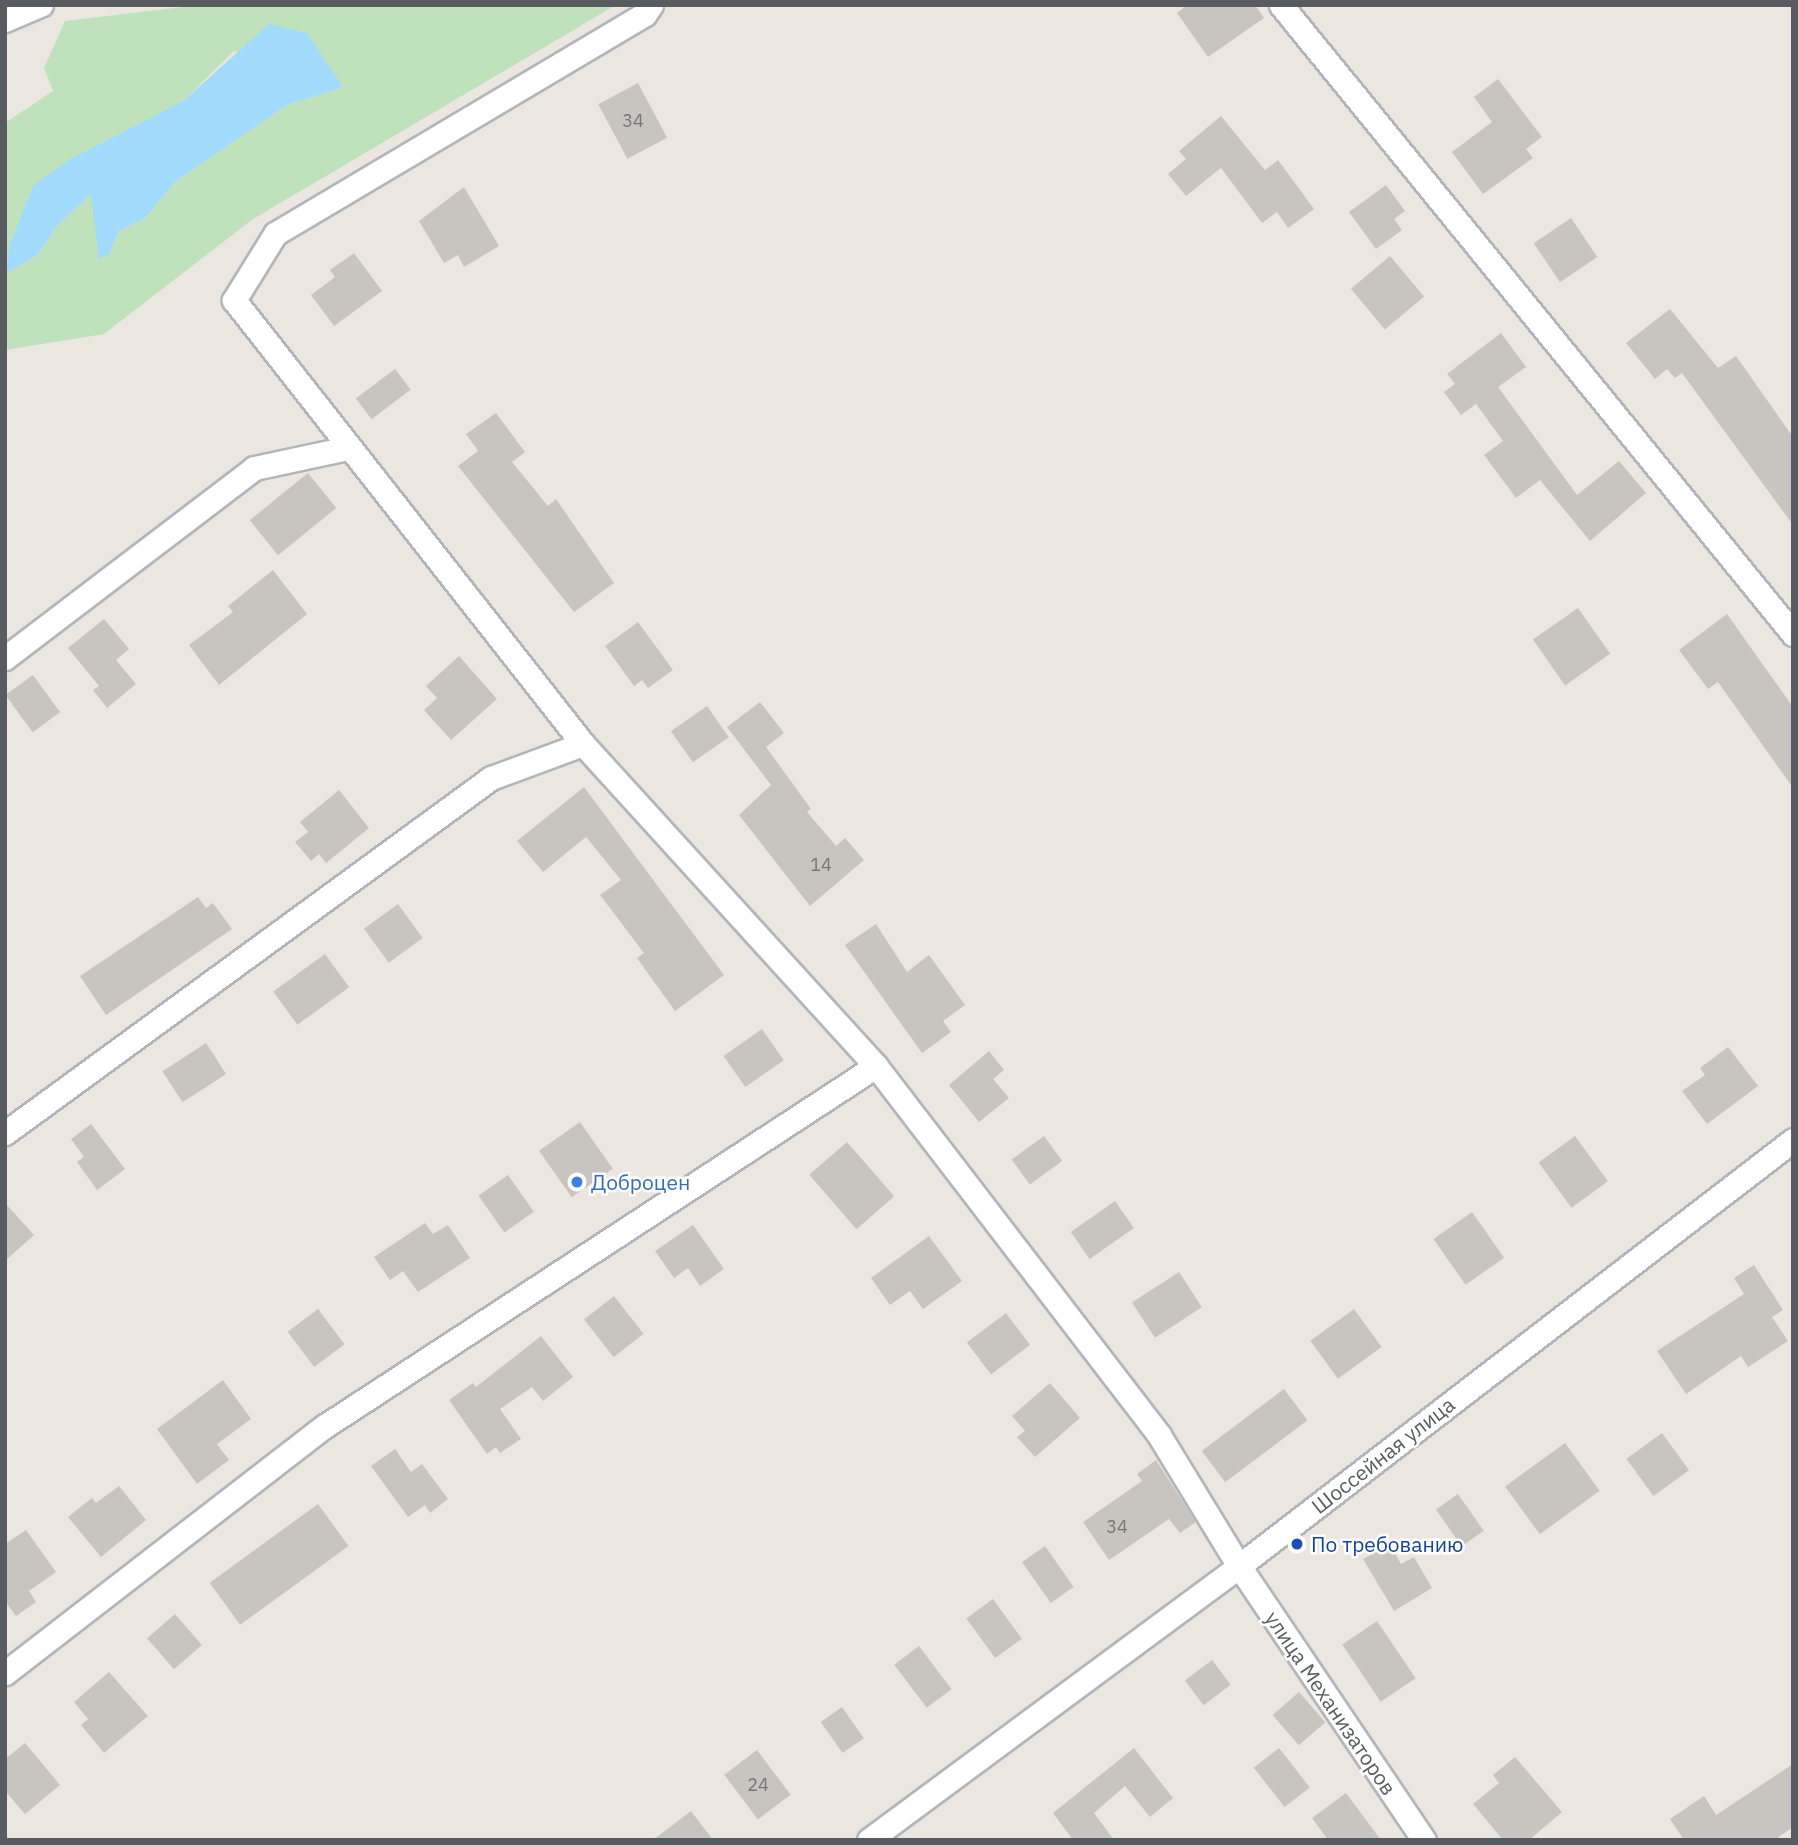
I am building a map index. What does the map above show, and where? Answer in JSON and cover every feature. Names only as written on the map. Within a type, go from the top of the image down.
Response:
[{"type":"street","points":[[5,20],[41,5]]},
{"type":"street","name":"улица Механизаторов","points":[[651,5],[645,14],[275,234],[234,300],[347,448],[583,744],[876,1066],[1159,1435],[1239,1566],[1424,1840]]},
{"type":"street","points":[[1281,5],[1793,634]]},
{"type":"street","points":[[5,658],[254,468],[347,448]]},
{"type":"street","points":[[5,1133],[492,778],[583,744]]},
{"type":"street","points":[[5,1673],[325,1426],[876,1066]]},
{"type":"street","name":"Шоссейная улица","points":[[869,1840],[1239,1566],[1793,1140]]},
{"type":"green space","points":[[199,5],[616,5],[253,219],[104,334],[5,350],[5,274],[37,255],[59,224],[92,193],[100,258],[109,255],[119,231],[144,219],[176,181],[287,105],[343,87],[234,51],[183,101],[152,119],[5,260],[5,123],[53,91],[44,68],[65,21]]},
{"type":"water","points":[[269,24],[307,33],[343,87],[287,105],[176,181],[144,219],[119,231],[109,255],[99,259],[91,194],[59,224],[37,255],[5,274],[10,244],[33,186],[67,161],[183,101]]},
{"type":"building","points":[[1187,5],[1255,5],[1264,18],[1208,57],[1177,13]]},
{"type":"building","points":[[1498,79],[1542,137],[1526,149],[1533,158],[1483,194],[1452,152],[1492,122],[1474,97]]},
{"type":"building","points":[[638,83],[667,138],[627,159],[598,104]]},
{"type":"building","points":[[1221,116],[1265,170],[1278,160],[1314,209],[1288,228],[1277,212],[1262,223],[1221,168],[1186,196],[1168,174],[1186,159],[1179,151]]},
{"type":"building","points":[[1386,185],[1405,211],[1394,219],[1402,230],[1376,249],[1349,212]]},
{"type":"building","points":[[464,187],[499,246],[464,267],[458,255],[444,263],[419,221]]},
{"type":"building","points":[[1571,218],[1597,257],[1560,282],[1534,243]]},
{"type":"building","points":[[354,253],[382,291],[334,326],[311,295],[335,277],[330,270]]},
{"type":"building","points":[[1390,256],[1424,297],[1385,329],[1351,289]]},
{"type":"building","points":[[1670,309],[1718,368],[1736,356],[1793,437],[1793,525],[1682,373],[1675,378],[1667,369],[1655,379],[1626,343]]},
{"type":"building","points":[[1501,333],[1526,367],[1498,387],[1577,495],[1619,461],[1646,493],[1590,541],[1540,480],[1516,498],[1484,455],[1503,441],[1476,404],[1461,415],[1444,392],[1455,384],[1447,374]]},
{"type":"building","points":[[395,369],[411,390],[372,419],[356,398]]},
{"type":"building","points":[[496,413],[525,452],[512,462],[548,506],[556,499],[614,583],[574,612],[458,466],[478,451],[466,434]]},
{"type":"building","points":[[308,473],[336,508],[278,555],[250,520]]},
{"type":"building","points":[[273,570],[307,614],[219,685],[189,645],[233,612],[228,606]]},
{"type":"building","points":[[1578,608],[1610,654],[1565,685],[1533,640]]},
{"type":"building","points":[[1727,614],[1793,707],[1793,788],[1718,682],[1708,689],[1679,650]]},
{"type":"building","points":[[104,619],[129,649],[116,660],[136,684],[107,708],[93,690],[99,686],[68,648]]},
{"type":"building","points":[[638,622],[673,670],[648,688],[642,680],[634,686],[605,646]]},
{"type":"building","points":[[459,656],[497,699],[451,740],[424,710],[437,698],[426,686]]},
{"type":"building","points":[[33,675],[60,712],[33,732],[5,695]]},
{"type":"building","points":[[760,702],[784,733],[766,747],[811,809],[807,812],[836,846],[845,838],[864,860],[810,906],[739,815],[771,785],[727,727]]},
{"type":"building","points":[[707,706],[729,737],[693,762],[671,731]]},
{"type":"building","points":[[584,787],[724,975],[675,1011],[637,958],[644,953],[600,895],[621,880],[586,837],[543,872],[517,841]]},
{"type":"building","points":[[339,790],[369,828],[326,863],[319,854],[311,861],[295,842],[308,832],[300,822]]},
{"type":"building","points":[[198,897],[206,908],[213,903],[232,929],[106,1015],[80,976]]},
{"type":"building","points":[[398,904],[423,938],[389,963],[364,929]]},
{"type":"building","points":[[876,924],[907,972],[929,955],[965,1005],[943,1021],[951,1032],[922,1053],[845,945]]},
{"type":"building","points":[[325,954],[349,987],[297,1025],[273,992]]},
{"type":"building","points":[[762,1029],[784,1060],[745,1087],[723,1056]]},
{"type":"building","points":[[206,1043],[226,1074],[183,1102],[162,1071]]},
{"type":"building","points":[[1728,1047],[1758,1086],[1707,1124],[1682,1091],[1705,1075],[1700,1068]]},
{"type":"building","points":[[989,1051],[1004,1070],[993,1079],[1009,1098],[979,1122],[949,1085]]},
{"type":"building","points":[[580,1122],[613,1169],[572,1197],[539,1151]]},
{"type":"building","points":[[91,1124],[125,1169],[97,1190],[77,1162],[84,1157],[71,1139]]},
{"type":"building","points":[[1044,1136],[1062,1161],[1030,1185],[1012,1160]]},
{"type":"building","points":[[1575,1136],[1608,1181],[1572,1208],[1539,1162]]},
{"type":"building","points":[[847,1142],[894,1196],[857,1229],[809,1175]]},
{"type":"building","points":[[508,1175],[534,1212],[504,1233],[479,1196]]},
{"type":"building","points":[[1115,1201],[1134,1228],[1090,1259],[1071,1232]]},
{"type":"building","points":[[5,1203],[34,1235],[5,1261]]},
{"type":"building","points":[[1472,1212],[1504,1258],[1466,1285],[1433,1239]]},
{"type":"building","points":[[425,1223],[433,1234],[448,1225],[470,1258],[418,1292],[403,1271],[390,1280],[374,1257]]},
{"type":"building","points":[[693,1225],[724,1269],[700,1286],[688,1268],[674,1278],[655,1251]]},
{"type":"building","points":[[929,1236],[962,1281],[923,1309],[910,1291],[890,1305],[871,1278]]},
{"type":"building","points":[[1754,1265],[1783,1310],[1772,1317],[1788,1341],[1748,1367],[1741,1356],[1686,1394],[1657,1351],[1744,1294],[1734,1278]]},
{"type":"building","points":[[1179,1272],[1202,1307],[1155,1338],[1132,1302]]},
{"type":"building","points":[[614,1296],[644,1334],[614,1357],[584,1319]]},
{"type":"building","points":[[318,1309],[344,1344],[314,1367],[288,1332]]},
{"type":"building","points":[[1354,1309],[1382,1347],[1338,1379],[1310,1341]]},
{"type":"building","points":[[1006,1313],[1030,1345],[991,1374],[967,1342]]},
{"type":"building","points":[[541,1336],[573,1377],[543,1401],[532,1387],[500,1409],[521,1439],[500,1453],[496,1447],[487,1454],[449,1400],[473,1383],[476,1387]]},
{"type":"building","points":[[223,1380],[251,1419],[217,1444],[229,1460],[197,1484],[157,1429]]},
{"type":"building","points":[[1050,1383],[1080,1418],[1035,1457],[1017,1437],[1025,1431],[1012,1416]]},
{"type":"building","points":[[1284,1389],[1307,1420],[1225,1482],[1202,1451]]},
{"type":"building","points":[[1662,1433],[1689,1470],[1653,1496],[1626,1459]]},
{"type":"building","points":[[1565,1443],[1600,1491],[1540,1534],[1505,1486]]},
{"type":"building","points":[[395,1449],[411,1472],[422,1464],[448,1499],[430,1513],[425,1505],[408,1517],[371,1466]]},
{"type":"building","points":[[1156,1460],[1196,1522],[1180,1533],[1169,1519],[1109,1560],[1083,1522],[1142,1481],[1137,1474]]},
{"type":"building","points":[[119,1486],[146,1520],[101,1557],[68,1517],[92,1498],[96,1503]]},
{"type":"building","points":[[1458,1494],[1484,1531],[1462,1546],[1436,1509]]},
{"type":"building","points":[[318,1504],[349,1546],[240,1625],[210,1583]]},
{"type":"building","points":[[26,1530],[56,1572],[29,1591],[36,1602],[16,1616],[5,1601],[5,1544]]},
{"type":"building","points":[[1390,1544],[1401,1564],[1414,1557],[1432,1588],[1394,1611],[1363,1559]]},
{"type":"building","points":[[1045,1546],[1074,1587],[1051,1603],[1022,1562]]},
{"type":"building","points":[[993,1599],[1022,1639],[995,1658],[966,1618]]},
{"type":"building","points":[[175,1614],[202,1645],[174,1669],[147,1638]]},
{"type":"building","points":[[1377,1621],[1416,1678],[1381,1702],[1342,1644]]},
{"type":"building","points":[[919,1646],[951,1689],[927,1708],[894,1665]]},
{"type":"building","points":[[1212,1660],[1231,1685],[1204,1705],[1185,1680]]},
{"type":"building","points":[[109,1672],[148,1716],[104,1753],[81,1725],[88,1719],[74,1702]]},
{"type":"building","points":[[1299,1692],[1325,1722],[1299,1745],[1273,1715]]},
{"type":"building","points":[[842,1707],[864,1738],[842,1753],[821,1722]]},
{"type":"building","points":[[25,1743],[60,1785],[25,1814],[5,1791],[5,1759]]},
{"type":"building","points":[[1134,1748],[1173,1798],[1150,1817],[1125,1786],[1094,1813],[1114,1840],[1073,1840],[1053,1813]]},
{"type":"building","points":[[1279,1748],[1310,1787],[1285,1807],[1254,1768]]},
{"type":"building","points":[[757,1750],[791,1795],[758,1819],[724,1775]]},
{"type":"building","points":[[1515,1757],[1562,1812],[1529,1840],[1503,1840],[1473,1804],[1499,1783],[1493,1775]]},
{"type":"building","points":[[1793,1764],[1793,1827],[1774,1840],[1684,1840],[1670,1819],[1704,1796],[1716,1815]]},
{"type":"building","points":[[1346,1793],[1381,1840],[1328,1840],[1312,1818]]},
{"type":"building","points":[[691,1811],[713,1840],[653,1840]]},
{"type":"place","name":"Доброцен","points":[[577,1182]]},
{"type":"place","name":"По требованию","points":[[1297,1544]]}]
